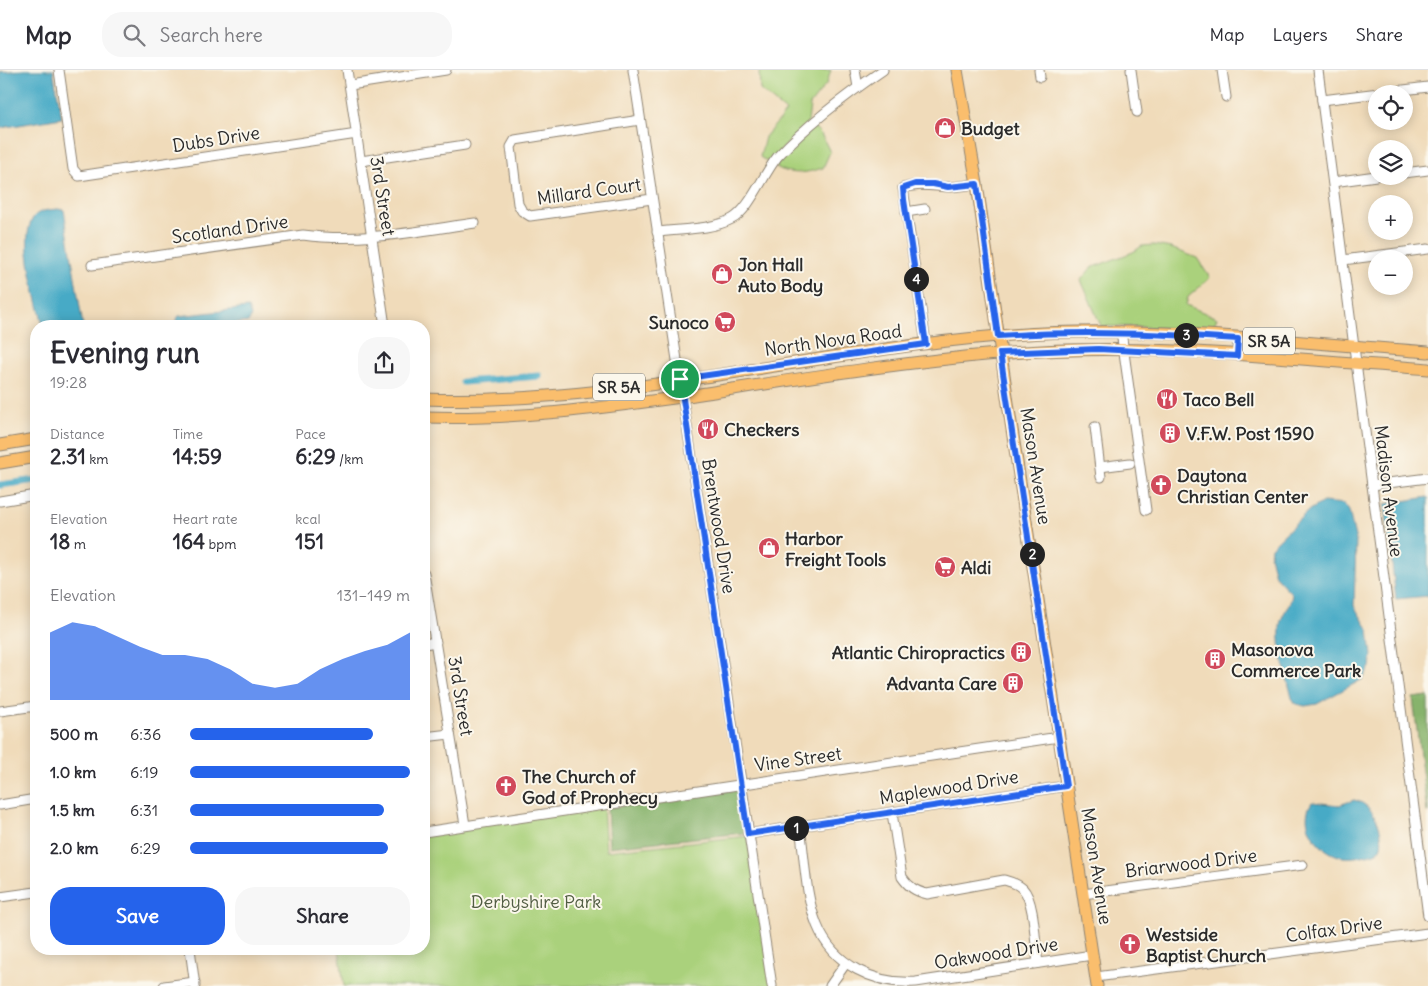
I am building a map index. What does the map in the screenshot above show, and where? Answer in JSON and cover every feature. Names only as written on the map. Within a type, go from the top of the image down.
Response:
[{"type":"main road","name":"Mason Avenue","points":[[957,70],[977,184],[1000,353],[1096,982]]},
{"type":"main road","name":"North Nova Road","points":[[430,399],[488,400],[541,397],[926,344],[1043,332],[1121,331],[1428,352]]},
{"type":"main road","name":"North Nova Road","points":[[430,417],[498,417],[547,414],[1000,353],[1124,350],[1428,369]]},
{"type":"main road","points":[[783,382],[790,373],[812,360]]},
{"type":"main road","points":[[0,445],[30,440]]},
{"type":"main road","points":[[0,462],[30,458]]},
{"type":"street","name":"Dubs Drive","points":[[59,70],[72,169],[80,176],[357,134]]},
{"type":"street","name":"3rd Street","points":[[347,70],[384,320]]},
{"type":"street","points":[[350,85],[446,70]]},
{"type":"street","name":"Brentwood Drive","points":[[633,70],[772,986]]},
{"type":"street","points":[[855,70],[858,87]]},
{"type":"street","points":[[657,232],[717,225],[734,218],[748,202],[778,156],[821,115],[883,70]]},
{"type":"street","points":[[1131,70],[1137,112]]},
{"type":"street","points":[[1222,70],[1226,97]]},
{"type":"street","name":"Madison Avenue","points":[[1318,70],[1428,916]]},
{"type":"street","points":[[1322,100],[1428,87]]},
{"type":"street","name":"Millard Court","points":[[640,120],[515,140],[511,147],[518,204],[522,211],[530,216],[652,198]]},
{"type":"street","points":[[361,161],[466,145]]},
{"type":"street","points":[[1413,172],[1428,170]]},
{"type":"street","points":[[1333,182],[1368,177]]},
{"type":"street","points":[[926,344],[903,188],[915,184],[933,184],[948,187],[977,184]]},
{"type":"street","points":[[906,212],[925,209]]},
{"type":"street","name":"Scotland Drive","points":[[92,265],[303,235],[326,238],[373,237],[475,223]]},
{"type":"street","points":[[1343,260],[1428,249]]},
{"type":"street","points":[[1121,331],[1146,510]]},
{"type":"street","points":[[1237,356],[1238,339]]},
{"type":"street","points":[[1095,427],[1101,478]]},
{"type":"street","points":[[1100,467],[1130,463]]},
{"type":"street","points":[[1372,485],[1428,478]]},
{"type":"street","points":[[0,501],[30,496]]},
{"type":"street","name":"3rd Street","points":[[430,608],[465,825]]},
{"type":"street","points":[[430,643],[436,642]]},
{"type":"street","points":[[0,711],[30,707]]},
{"type":"street","points":[[430,736],[450,734]]},
{"type":"street","name":"Vine Street","points":[[430,831],[1059,737]]},
{"type":"street","name":"Maplewood Drive","points":[[748,834],[1066,786]]},
{"type":"street","points":[[0,805],[30,800]]},
{"type":"street","points":[[892,813],[902,877],[908,886],[916,891],[927,894],[1004,880],[1016,884],[1024,890],[1031,912],[1038,963]]},
{"type":"street","name":"Oakwood Drive","points":[[800,827],[812,906],[817,925],[824,938],[846,963],[872,977],[901,983],[1092,955]]},
{"type":"street","name":"Briarwood Drive","points":[[1083,894],[1303,865]]},
{"type":"street","points":[[0,897],[30,893]]},
{"type":"street","name":"Colfax Drive","points":[[1096,982],[1428,933]]},
{"type":"street","points":[[164,986],[195,984],[191,955]]},
{"type":"street","points":[[830,986],[846,963]]},
{"type":"green space","points":[[759,70],[831,70],[827,83],[810,105],[808,122],[769,163],[760,157],[765,137],[786,112],[760,90]]},
{"type":"green space","points":[[814,127],[821,134],[830,152],[823,168],[793,173],[776,167],[781,158]]},
{"type":"green space","points":[[1154,245],[1171,248],[1197,258],[1210,278],[1188,297],[1186,305],[1217,318],[1212,329],[1101,326],[1081,280],[1091,268],[1133,252],[1142,246]]},
{"type":"green space","points":[[1428,696],[1428,812],[1427,812],[1413,698]]},
{"type":"green space","points":[[738,789],[744,833],[609,847],[607,808]]},
{"type":"green space","name":"Derbyshire Park","points":[[603,805],[606,851],[748,836],[772,986],[344,986],[340,955],[430,955],[430,831]]},
{"type":"water","points":[[53,70],[62,118],[0,128],[0,72]]},
{"type":"water","points":[[64,210],[82,320],[42,320],[28,255],[28,241],[29,228],[33,218],[38,213]]},
{"type":"water","points":[[248,308],[251,316],[250,320],[176,320],[179,316]]},
{"type":"water","points":[[1428,497],[1428,596],[1396,599],[1385,504]]},
{"type":"water","points":[[1323,502],[1344,504],[1349,511],[1356,541],[1354,606],[1369,630],[1372,656],[1370,667],[1363,679],[1317,704],[1305,706],[1296,704],[1292,698],[1280,645],[1280,623],[1290,603],[1292,594],[1275,576],[1270,555],[1271,547],[1309,510]]},
{"type":"water","points":[[1354,800],[1369,808],[1374,815],[1380,831],[1381,846],[1373,854],[1343,857],[1326,850],[1313,836],[1307,819],[1308,810],[1312,802],[1339,805]]},
{"type":"waterway","points":[[463,382],[539,376]]},
{"type":"waterway","points":[[0,485],[30,481]]},
{"type":"place","name":"Budget","points":[[945,128]]},
{"type":"place","name":"Jon Hall Auto Body","points":[[722,274]]},
{"type":"place","name":"Sunoco","points":[[725,322]]},
{"type":"place","name":"Taco Bell","points":[[1167,399]]},
{"type":"place","name":"Checkers","points":[[708,429]]},
{"type":"place","name":"V.F.W. Post 1590","points":[[1170,433]]},
{"type":"place","name":"Daytona Christian Center","points":[[1161,485]]},
{"type":"place","name":"Harbor Freight Tools","points":[[769,548]]},
{"type":"place","name":"Aldi","points":[[945,567]]},
{"type":"place","name":"Atlantic Chiropractics","points":[[1021,652]]},
{"type":"place","name":"Masonova Commerce Park","points":[[1215,659]]},
{"type":"place","name":"Advanta Care","points":[[1013,683]]},
{"type":"place","name":"The Church of God of Prophecy","points":[[506,786]]},
{"type":"place","name":"Westside Baptist Church","points":[[1130,944]]},
{"type":"route","points":[[915,184],[933,184],[948,187],[977,184],[998,336],[1043,332],[1121,331],[1238,339],[1237,356],[1098,349],[1000,353],[1029,532],[1066,786],[748,834],[680,379],[926,344],[903,188],[915,184]]}]
